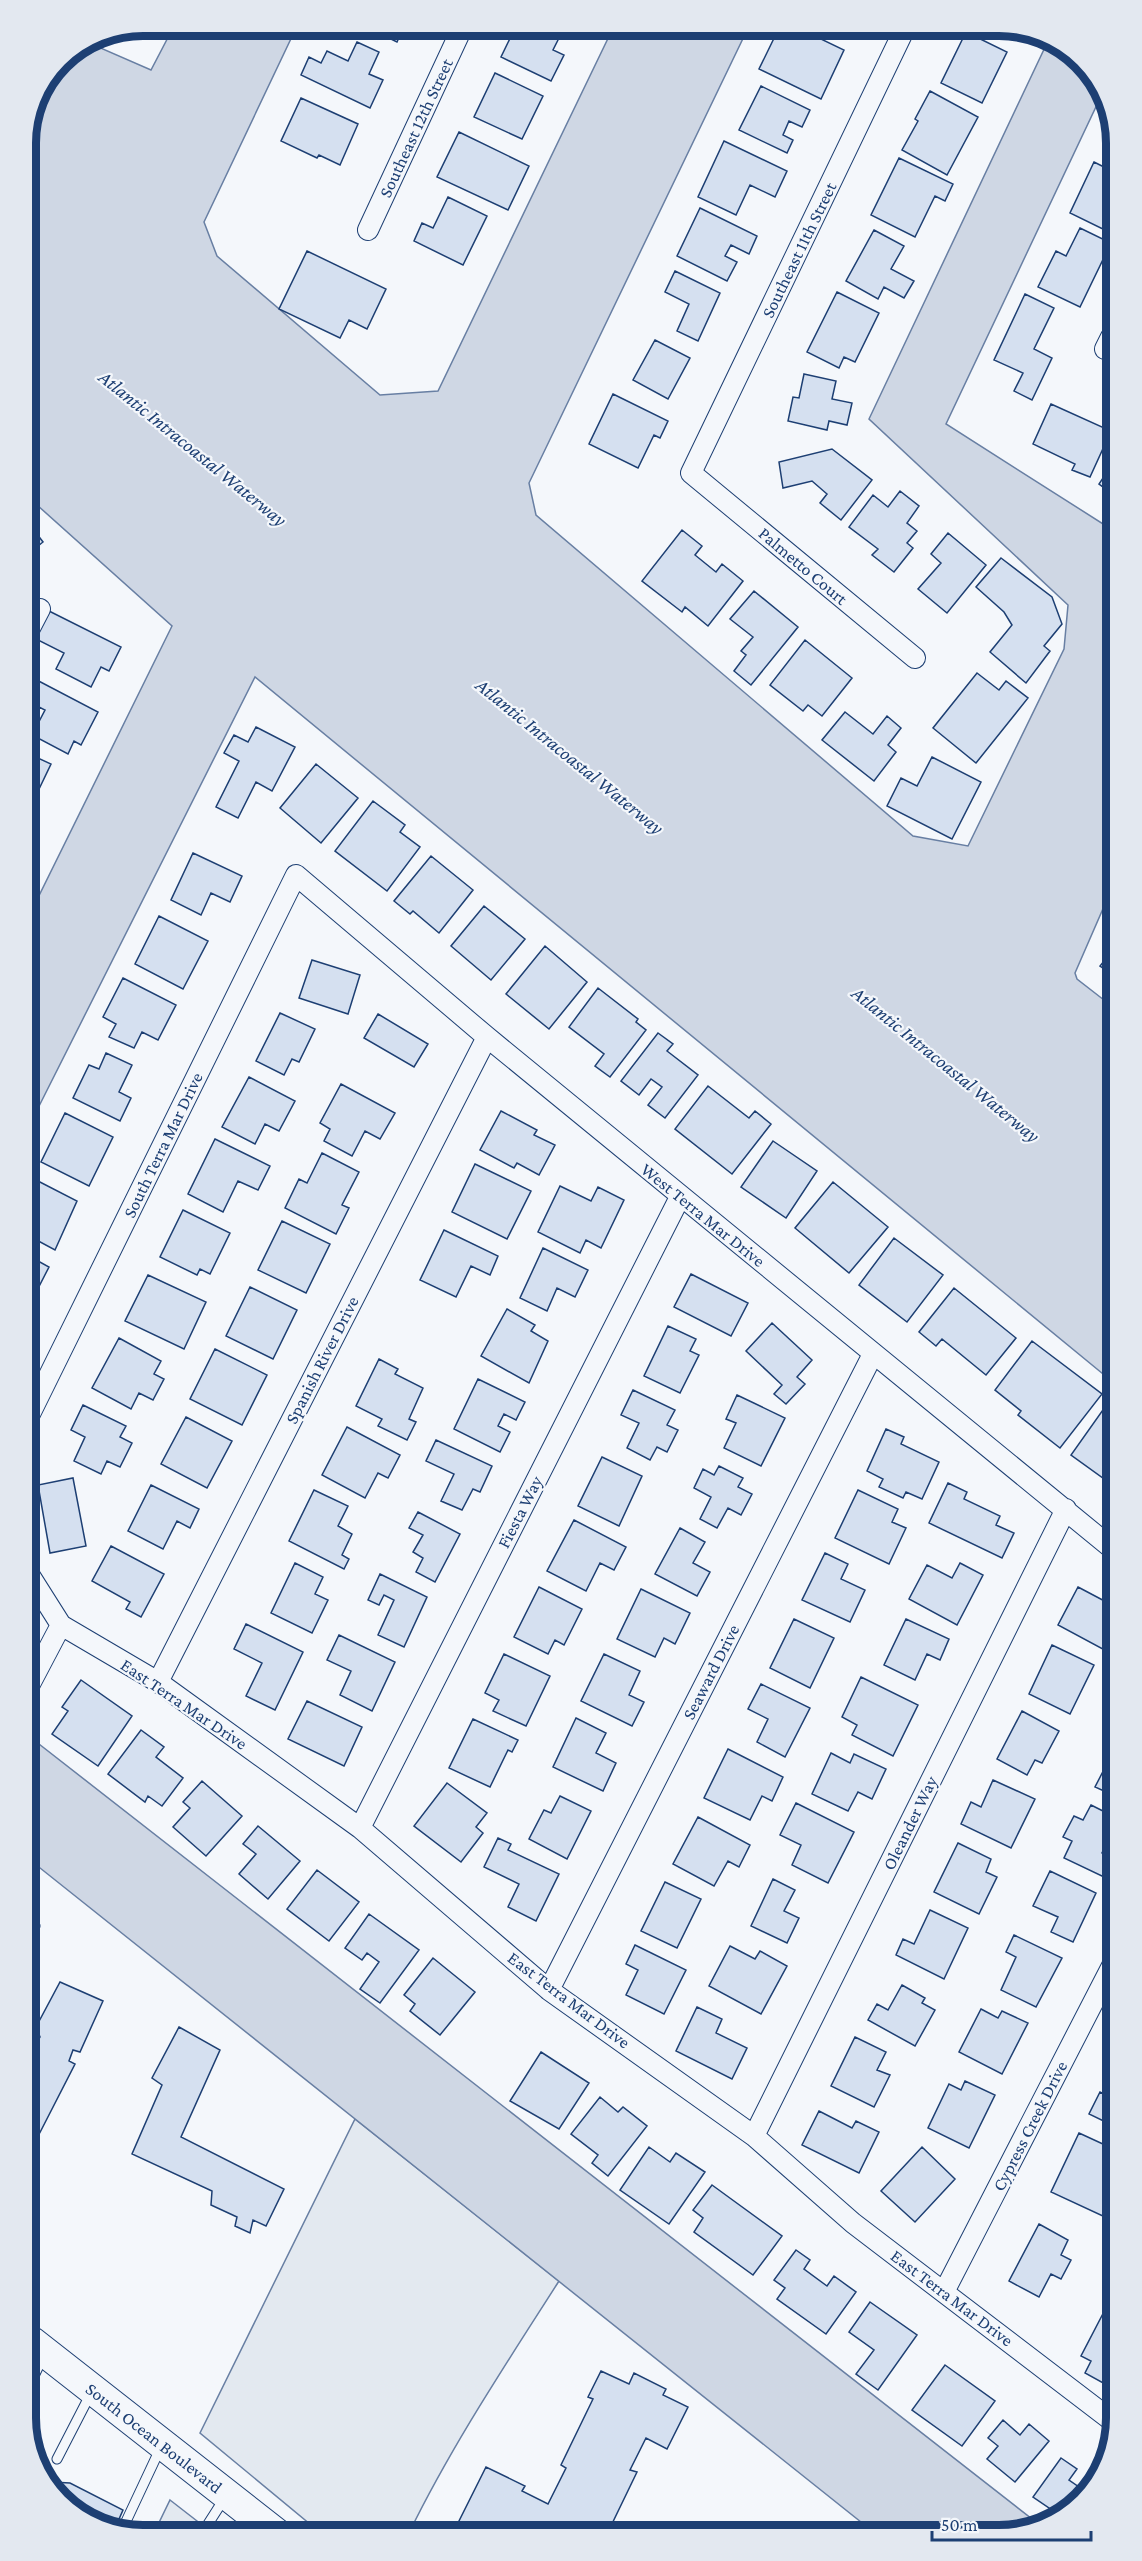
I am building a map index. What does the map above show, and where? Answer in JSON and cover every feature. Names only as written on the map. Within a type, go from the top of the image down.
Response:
[{"type":"main road","name":"South Ocean Boulevard","points":[[38,2347],[266,2525]]},
{"type":"street","name":"Southeast 12th Street","points":[[368,230],[458,36]]},
{"type":"street","name":"Southeast 11th Street","points":[[691,473],[901,36]]},
{"type":"street","name":"Palmetto Court","points":[[691,473],[915,658]]},
{"type":"street","points":[[36,617],[40,609]]},
{"type":"street","name":"West Terra Mar Drive","points":[[296,875],[680,1197],[1106,1543]]},
{"type":"street","name":"South Terra Mar Drive","points":[[36,1402],[296,875]]},
{"type":"street","name":"Spanish River Drive","points":[[158,1682],[487,1037]]},
{"type":"street","name":"Fiesta Way","points":[[360,1828],[680,1197]]},
{"type":"street","name":"Seaward Drive","points":[[549,1990],[873,1354]]},
{"type":"street","name":"Oleander Way","points":[[754,2136],[1066,1509]]},
{"type":"street","name":"East Terra Mar Drive","points":[[36,1585],[61,1625],[158,1682],[360,1828],[549,1990],[754,2136],[853,2223],[1106,2416]]},
{"type":"street","points":[[36,1673],[61,1625]]},
{"type":"street","name":"Cypress Creek Drive","points":[[944,2292],[1106,1977]]},
{"type":"lane","points":[[57,2459],[93,2390]]},
{"type":"lane","points":[[125,2523],[163,2445]]},
{"type":"lane","points":[[207,2525],[226,2494]]},
{"type":"shaded area","points":[[355,2119],[559,2281],[461,2436],[413,2525],[311,2525],[200,2433]]},
{"type":"shaded area","points":[[170,2500],[202,2525],[158,2525]]},
{"type":"water","name":"Atlantic Intracoastal Waterway","points":[[169,36],[292,36],[204,222],[217,256],[380,395],[438,391],[609,36],[744,36],[529,483],[536,515],[913,836],[968,846],[1064,649],[1068,605],[869,419],[1045,47],[1064,58],[1084,78],[1098,103],[946,424],[1106,526],[1106,902],[1075,973],[1077,979],[1106,1002],[1106,1376],[255,677],[36,1112],[36,902],[172,626],[36,504],[36,136],[40,115],[50,90],[67,67],[89,50],[97,46],[151,70]]},
{"type":"water","points":[[36,1742],[1032,2519],[1006,2525],[865,2525],[36,1865]]},
{"type":"building","points":[[385,36],[400,36],[397,42]]},
{"type":"building","points":[[511,36],[560,36],[553,50],[564,55],[551,81],[501,57]]},
{"type":"building","points":[[775,36],[815,36],[844,50],[821,99],[759,69]]},
{"type":"building","points":[[964,36],[974,36],[1007,52],[982,103],[941,83]]},
{"type":"building","points":[[357,42],[379,52],[369,74],[383,80],[370,108],[301,75],[309,57],[321,63],[327,51],[348,61]]},
{"type":"building","points":[[495,73],[543,96],[522,139],[474,117]]},
{"type":"building","points":[[761,86],[810,110],[802,127],[789,121],[783,135],[793,140],[787,153],[739,130]]},
{"type":"building","points":[[930,91],[978,117],[947,175],[902,150],[918,121],[915,119]]},
{"type":"building","points":[[301,98],[358,124],[340,165],[319,155],[317,158],[281,141]]},
{"type":"building","points":[[459,132],[529,166],[508,210],[437,177]]},
{"type":"building","points":[[724,141],[787,171],[775,197],[750,185],[736,215],[698,197]]},
{"type":"building","points":[[899,158],[953,184],[945,201],[935,196],[915,237],[871,215]]},
{"type":"building","points":[[1094,162],[1106,168],[1106,231],[1070,213]]},
{"type":"building","points":[[448,197],[487,216],[463,265],[414,241],[422,223],[433,228]]},
{"type":"building","points":[[700,208],[757,236],[749,254],[731,245],[725,256],[737,262],[727,281],[677,256]]},
{"type":"building","points":[[1080,228],[1106,241],[1106,253],[1080,307],[1038,287],[1056,251],[1066,256]]},
{"type":"building","points":[[874,230],[904,246],[891,269],[914,281],[904,298],[884,287],[878,299],[846,281]]},
{"type":"building","points":[[307,251],[386,289],[367,329],[349,320],[340,338],[279,309]]},
{"type":"building","points":[[675,271],[720,293],[698,341],[677,331],[689,304],[665,292]]},
{"type":"building","points":[[837,292],[879,313],[855,362],[844,357],[839,368],[807,352]]},
{"type":"building","points":[[1025,294],[1054,308],[1034,349],[1052,358],[1032,400],[1014,391],[1023,373],[994,360]]},
{"type":"building","points":[[655,340],[690,358],[668,399],[633,380]]},
{"type":"building","points":[[804,374],[836,381],[832,399],[852,403],[847,425],[829,421],[827,430],[788,421],[793,397],[799,398]]},
{"type":"building","points":[[613,394],[668,421],[660,438],[654,435],[638,468],[589,444]]},
{"type":"building","points":[[1051,404],[1106,429],[1106,442],[1090,477],[1072,470],[1075,464],[1033,444]]},
{"type":"building","points":[[832,449],[872,480],[841,520],[820,503],[827,494],[812,481],[783,488],[779,462]]},
{"type":"building","points":[[1106,474],[1106,489],[1099,484]]},
{"type":"building","points":[[900,491],[919,506],[907,523],[917,531],[907,543],[913,548],[894,572],[872,555],[878,549],[849,527],[873,495],[888,507]]},
{"type":"building","points":[[682,530],[702,546],[695,555],[716,572],[722,564],[743,581],[708,626],[685,607],[682,612],[642,581]]},
{"type":"building","points":[[36,533],[43,542],[36,548]]},
{"type":"building","points":[[948,533],[986,565],[947,613],[918,589],[941,563],[931,554]]},
{"type":"building","points":[[1001,558],[1052,597],[1062,624],[1044,646],[1050,651],[1026,683],[990,652],[1012,625],[1004,612],[976,587]]},
{"type":"building","points":[[754,591],[798,627],[751,685],[734,671],[746,655],[741,651],[753,637],[730,619]]},
{"type":"building","points":[[45,609],[121,647],[109,671],[101,667],[91,687],[56,669],[64,653],[36,639],[36,625]]},
{"type":"building","points":[[805,640],[852,678],[822,716],[808,705],[803,711],[770,685]]},
{"type":"building","points":[[977,673],[999,690],[1006,681],[1028,698],[976,763],[933,728]]},
{"type":"building","points":[[36,680],[98,712],[81,745],[74,741],[68,754],[36,737],[36,727],[45,710],[39,707],[36,712]]},
{"type":"building","points":[[845,712],[873,734],[887,716],[901,728],[888,745],[896,752],[874,781],[822,740]]},
{"type":"building","points":[[256,727],[295,747],[272,791],[256,782],[238,818],[216,807],[239,761],[224,753],[234,735],[248,742]]},
{"type":"building","points":[[36,757],[51,764],[36,795]]},
{"type":"building","points":[[932,757],[981,782],[952,839],[887,806],[901,778],[917,786]]},
{"type":"building","points":[[316,764],[358,798],[321,843],[280,808]]},
{"type":"building","points":[[373,801],[405,825],[400,832],[420,847],[387,891],[335,851]]},
{"type":"building","points":[[193,853],[242,876],[230,902],[211,893],[201,915],[171,900]]},
{"type":"building","points":[[431,856],[473,890],[439,933],[413,911],[410,914],[394,901]]},
{"type":"building","points":[[484,906],[525,939],[491,980],[451,946]]},
{"type":"building","points":[[159,916],[208,941],[183,989],[135,964]]},
{"type":"building","points":[[545,946],[587,982],[549,1029],[506,994]]},
{"type":"building","points":[[1106,958],[1106,970],[1100,966]]},
{"type":"building","points":[[312,960],[360,975],[348,1014],[299,998]]},
{"type":"building","points":[[123,978],[176,1005],[158,1040],[142,1032],[134,1048],[109,1037],[116,1024],[103,1017]]},
{"type":"building","points":[[598,988],[638,1019],[636,1022],[646,1030],[610,1077],[595,1066],[604,1054],[569,1027]]},
{"type":"building","points":[[280,1013],[315,1029],[299,1062],[292,1059],[284,1075],[256,1061]]},
{"type":"building","points":[[378,1014],[428,1044],[414,1067],[364,1038]]},
{"type":"building","points":[[658,1033],[673,1044],[667,1051],[698,1075],[665,1118],[648,1105],[662,1087],[651,1079],[639,1095],[621,1081]]},
{"type":"building","points":[[106,1053],[132,1065],[119,1092],[131,1098],[120,1121],[73,1098],[89,1065],[99,1069]]},
{"type":"building","points":[[249,1077],[295,1101],[279,1131],[265,1124],[255,1144],[222,1127]]},
{"type":"building","points":[[341,1084],[395,1113],[380,1139],[365,1131],[352,1156],[324,1141],[330,1129],[320,1123]]},
{"type":"building","points":[[708,1086],[749,1118],[755,1111],[771,1124],[732,1174],[675,1129]]},
{"type":"building","points":[[501,1111],[537,1130],[534,1135],[555,1145],[539,1175],[517,1163],[514,1168],[480,1150]]},
{"type":"building","points":[[65,1113],[113,1137],[89,1186],[41,1162]]},
{"type":"building","points":[[215,1139],[270,1166],[258,1190],[238,1181],[223,1212],[188,1194]]},
{"type":"building","points":[[773,1141],[817,1171],[786,1218],[741,1187]]},
{"type":"building","points":[[322,1153],[359,1172],[342,1205],[349,1208],[336,1234],[285,1208],[299,1179],[307,1183]]},
{"type":"building","points":[[475,1164],[531,1191],[507,1239],[452,1212]]},
{"type":"building","points":[[36,1180],[77,1201],[55,1250],[36,1240]]},
{"type":"building","points":[[833,1182],[888,1227],[849,1273],[795,1228]]},
{"type":"building","points":[[560,1186],[591,1201],[598,1187],[624,1200],[601,1248],[586,1240],[580,1253],[538,1232]]},
{"type":"building","points":[[183,1210],[230,1233],[210,1274],[200,1269],[197,1275],[160,1257]]},
{"type":"building","points":[[282,1221],[330,1244],[306,1293],[258,1270]]},
{"type":"building","points":[[444,1230],[498,1256],[490,1275],[471,1266],[456,1297],[420,1280]]},
{"type":"building","points":[[894,1238],[943,1275],[907,1322],[859,1285]]},
{"type":"building","points":[[543,1248],[588,1270],[575,1297],[557,1288],[547,1311],[520,1298]]},
{"type":"building","points":[[36,1260],[49,1267],[36,1292]]},
{"type":"building","points":[[691,1274],[748,1303],[731,1336],[674,1307]]},
{"type":"building","points":[[148,1275],[206,1302],[184,1349],[125,1321]]},
{"type":"building","points":[[250,1287],[297,1310],[273,1359],[226,1336]]},
{"type":"building","points":[[954,1288],[1016,1338],[986,1375],[942,1339],[936,1346],[919,1332]]},
{"type":"building","points":[[507,1309],[535,1325],[531,1331],[548,1341],[529,1383],[481,1356]]},
{"type":"building","points":[[772,1323],[812,1360],[797,1377],[805,1384],[786,1404],[774,1394],[782,1385],[746,1351]]},
{"type":"building","points":[[668,1326],[696,1339],[690,1351],[699,1355],[680,1393],[644,1376]]},
{"type":"building","points":[[119,1338],[161,1361],[154,1374],[164,1379],[153,1400],[139,1393],[131,1409],[92,1388]]},
{"type":"building","points":[[1032,1341],[1102,1394],[1060,1448],[1018,1415],[1021,1411],[995,1390]]},
{"type":"building","points":[[215,1349],[267,1375],[242,1425],[190,1399]]},
{"type":"building","points":[[379,1359],[398,1369],[395,1374],[423,1388],[409,1419],[416,1422],[407,1440],[378,1426],[382,1419],[356,1406]]},
{"type":"building","points":[[478,1379],[525,1402],[516,1420],[504,1414],[498,1426],[510,1432],[500,1452],[454,1429]]},
{"type":"building","points":[[633,1390],[675,1410],[667,1425],[678,1430],[667,1452],[657,1447],[650,1460],[627,1448],[639,1423],[621,1415]]},
{"type":"building","points":[[737,1395],[785,1418],[761,1466],[724,1448],[736,1423],[726,1419]]},
{"type":"building","points":[[83,1405],[126,1426],[120,1437],[132,1443],[120,1467],[107,1461],[101,1474],[74,1461],[85,1437],[71,1430]]},
{"type":"building","points":[[1105,1407],[1106,1408],[1106,1480],[1071,1455]]},
{"type":"building","points":[[186,1417],[232,1441],[207,1488],[161,1464]]},
{"type":"building","points":[[347,1427],[400,1455],[388,1478],[378,1473],[365,1498],[322,1475]]},
{"type":"building","points":[[886,1429],[904,1437],[901,1444],[939,1462],[922,1499],[906,1492],[903,1498],[879,1487],[883,1479],[867,1471]]},
{"type":"building","points":[[436,1440],[492,1466],[480,1492],[473,1489],[462,1510],[441,1501],[454,1474],[426,1461]]},
{"type":"building","points":[[602,1457],[642,1476],[619,1526],[578,1506]]},
{"type":"building","points":[[719,1466],[743,1478],[738,1487],[752,1494],[741,1515],[728,1508],[717,1528],[700,1519],[711,1497],[694,1488],[703,1469],[714,1475]]},
{"type":"building","points":[[73,1478],[86,1546],[50,1553],[38,1485]]},
{"type":"building","points":[[948,1483],[967,1492],[964,1499],[1000,1516],[996,1525],[1014,1533],[1002,1558],[929,1523]]},
{"type":"building","points":[[151,1485],[199,1509],[190,1528],[177,1521],[163,1549],[128,1531]]},
{"type":"building","points":[[314,1490],[348,1506],[338,1526],[352,1534],[342,1555],[349,1559],[344,1569],[289,1541]]},
{"type":"building","points":[[858,1490],[898,1509],[892,1522],[906,1528],[889,1564],[835,1538]]},
{"type":"building","points":[[418,1512],[460,1534],[435,1582],[416,1572],[423,1558],[413,1552],[423,1535],[409,1528]]},
{"type":"building","points":[[574,1520],[626,1547],[614,1570],[600,1563],[586,1591],[547,1571]]},
{"type":"building","points":[[680,1528],[705,1542],[693,1563],[710,1572],[697,1596],[655,1574]]},
{"type":"building","points":[[111,1546],[164,1574],[141,1617],[126,1609],[130,1602],[92,1581]]},
{"type":"building","points":[[825,1553],[848,1564],[841,1579],[865,1590],[850,1622],[802,1600]]},
{"type":"building","points":[[295,1563],[323,1577],[315,1594],[328,1600],[312,1633],[271,1613]]},
{"type":"building","points":[[960,1563],[983,1575],[957,1625],[909,1599],[927,1565],[952,1578]]},
{"type":"building","points":[[380,1574],[427,1597],[404,1647],[378,1635],[394,1600],[384,1595],[379,1605],[368,1600]]},
{"type":"building","points":[[539,1587],[582,1609],[564,1645],[555,1640],[548,1654],[514,1637]]},
{"type":"building","points":[[1078,1587],[1106,1602],[1106,1651],[1058,1625]]},
{"type":"building","points":[[641,1589],[690,1613],[675,1644],[664,1638],[655,1657],[617,1639]]},
{"type":"building","points":[[794,1619],[834,1638],[810,1688],[770,1668]]},
{"type":"building","points":[[906,1619],[949,1639],[940,1660],[927,1654],[915,1680],[884,1665]]},
{"type":"building","points":[[246,1624],[303,1652],[275,1710],[246,1696],[262,1663],[234,1649]]},
{"type":"building","points":[[339,1635],[395,1662],[372,1711],[340,1695],[351,1671],[327,1660]]},
{"type":"building","points":[[1052,1645],[1094,1665],[1070,1714],[1029,1694]]},
{"type":"building","points":[[504,1654],[550,1676],[526,1726],[493,1711],[499,1700],[485,1693]]},
{"type":"building","points":[[604,1654],[640,1671],[629,1695],[644,1702],[632,1726],[581,1701]]},
{"type":"building","points":[[861,1677],[918,1705],[893,1756],[852,1735],[857,1725],[842,1717]]},
{"type":"building","points":[[81,1680],[132,1716],[98,1766],[52,1734],[68,1711],[62,1707]]},
{"type":"building","points":[[761,1684],[810,1708],[785,1757],[757,1742],[768,1719],[748,1709]]},
{"type":"building","points":[[307,1701],[362,1727],[344,1766],[288,1739]]},
{"type":"building","points":[[1022,1711],[1059,1731],[1042,1763],[1035,1760],[1027,1775],[997,1759]]},
{"type":"building","points":[[576,1718],[606,1733],[596,1753],[616,1763],[603,1791],[553,1767]]},
{"type":"building","points":[[473,1719],[518,1740],[512,1752],[508,1750],[490,1787],[449,1768]]},
{"type":"building","points":[[141,1730],[164,1747],[156,1757],[183,1778],[162,1806],[148,1796],[145,1802],[108,1774]]},
{"type":"building","points":[[728,1749],[783,1777],[772,1801],[762,1796],[750,1820],[704,1798]]},
{"type":"building","points":[[831,1753],[850,1763],[854,1754],[886,1769],[872,1799],[858,1792],[848,1811],[812,1794]]},
{"type":"building","points":[[1106,1766],[1106,1792],[1095,1787]]},
{"type":"building","points":[[993,1780],[1035,1799],[1011,1848],[961,1824],[971,1802],[981,1807]]},
{"type":"building","points":[[202,1781],[242,1816],[206,1856],[173,1827],[190,1808],[183,1802]]},
{"type":"building","points":[[447,1783],[487,1813],[476,1827],[483,1833],[461,1862],[414,1826]]},
{"type":"building","points":[[560,1796],[591,1811],[567,1859],[529,1839],[544,1810],[551,1813]]},
{"type":"building","points":[[796,1803],[854,1832],[828,1883],[792,1865],[801,1845],[780,1835]]},
{"type":"building","points":[[1091,1805],[1106,1812],[1106,1845],[1102,1853],[1106,1855],[1104,1877],[1064,1858],[1072,1841],[1063,1837],[1074,1816],[1083,1820]]},
{"type":"building","points":[[698,1817],[750,1845],[739,1867],[728,1861],[714,1886],[673,1864]]},
{"type":"building","points":[[258,1826],[300,1861],[268,1899],[239,1874],[256,1854],[243,1844]]},
{"type":"building","points":[[498,1838],[511,1844],[508,1850],[559,1874],[536,1921],[508,1907],[519,1884],[484,1867]]},
{"type":"building","points":[[958,1843],[991,1859],[986,1872],[997,1877],[979,1914],[934,1892]]},
{"type":"building","points":[[317,1870],[359,1902],[329,1941],[287,1909]]},
{"type":"building","points":[[1050,1871],[1096,1893],[1073,1942],[1051,1932],[1058,1917],[1033,1906]]},
{"type":"building","points":[[773,1879],[795,1890],[784,1911],[799,1918],[787,1943],[751,1926]]},
{"type":"building","points":[[665,1882],[701,1899],[677,1948],[641,1931]]},
{"type":"building","points":[[930,1910],[968,1928],[944,1979],[896,1955],[903,1939],[914,1944]]},
{"type":"building","points":[[369,1914],[419,1950],[380,2003],[360,1989],[379,1962],[367,1953],[362,1960],[345,1948]]},
{"type":"building","points":[[1014,1935],[1062,1958],[1036,2007],[1001,1990],[1016,1957],[1006,1952]]},
{"type":"building","points":[[635,1945],[686,1970],[664,2014],[626,1995],[638,1970],[626,1964]]},
{"type":"building","points":[[730,1946],[755,1959],[760,1951],[787,1966],[761,2014],[709,1986]]},
{"type":"building","points":[[433,1958],[475,1992],[440,2035],[410,2011],[415,2004],[404,1995]]},
{"type":"building","points":[[60,1982],[103,2001],[80,2052],[73,2050],[69,2061],[75,2064],[36,2140],[36,2044],[40,2037],[36,2027]]},
{"type":"building","points":[[902,1985],[925,1998],[922,2003],[935,2010],[915,2046],[868,2020],[877,2004],[888,2010]]},
{"type":"building","points":[[697,2007],[722,2019],[716,2033],[747,2048],[732,2079],[676,2051]]},
{"type":"building","points":[[981,2009],[998,2018],[1002,2011],[1028,2023],[1002,2074],[959,2052]]},
{"type":"building","points":[[179,2027],[220,2050],[181,2137],[284,2189],[266,2226],[253,2220],[250,2233],[235,2226],[237,2217],[211,2205],[212,2191],[132,2154],[162,2085],[152,2078]]},
{"type":"building","points":[[855,2037],[886,2052],[877,2070],[890,2075],[874,2107],[831,2086]]},
{"type":"building","points":[[541,2052],[589,2083],[559,2129],[510,2101]]},
{"type":"building","points":[[965,2081],[995,2095],[969,2148],[928,2128],[949,2084],[961,2090]]},
{"type":"building","points":[[1100,2092],[1106,2095],[1106,2122],[1089,2114]]},
{"type":"building","points":[[600,2097],[618,2112],[623,2107],[647,2126],[608,2176],[592,2163],[598,2155],[571,2134]]},
{"type":"building","points":[[819,2111],[852,2128],[856,2121],[879,2132],[859,2173],[802,2145]]},
{"type":"building","points":[[1079,2133],[1106,2145],[1105,2217],[1051,2192]]},
{"type":"building","points":[[649,2147],[670,2162],[676,2153],[705,2172],[669,2224],[620,2190]]},
{"type":"building","points":[[922,2147],[955,2179],[915,2222],[881,2191]]},
{"type":"building","points":[[712,2185],[782,2236],[753,2275],[694,2232],[703,2218],[693,2210]]},
{"type":"building","points":[[1039,2224],[1068,2240],[1061,2255],[1071,2260],[1061,2279],[1051,2274],[1039,2297],[1009,2281]]},
{"type":"building","points":[[796,2250],[810,2260],[804,2269],[827,2286],[834,2276],[856,2292],[826,2334],[777,2299],[785,2288],[774,2280]]},
{"type":"building","points":[[870,2302],[917,2335],[878,2390],[856,2374],[874,2350],[849,2332]]},
{"type":"building","points":[[1106,2308],[1106,2385],[1085,2373],[1091,2361],[1081,2356]]},
{"type":"building","points":[[945,2365],[995,2401],[962,2446],[912,2410]]},
{"type":"building","points":[[601,2371],[629,2384],[634,2373],[666,2389],[663,2395],[688,2407],[667,2449],[646,2438],[630,2470],[637,2472],[611,2525],[457,2525],[486,2467],[525,2486],[522,2491],[548,2504],[566,2468],[561,2465],[593,2399],[588,2397]]},
{"type":"building","points":[[1003,2420],[1020,2435],[1029,2424],[1049,2441],[1015,2482],[987,2459],[998,2446],[988,2438]]},
{"type":"building","points":[[1061,2458],[1077,2469],[1069,2480],[1080,2488],[1058,2507],[1052,2510],[1033,2497]]},
{"type":"building","points":[[58,2482],[70,2483],[123,2510],[118,2522],[96,2514],[67,2494]]}]
